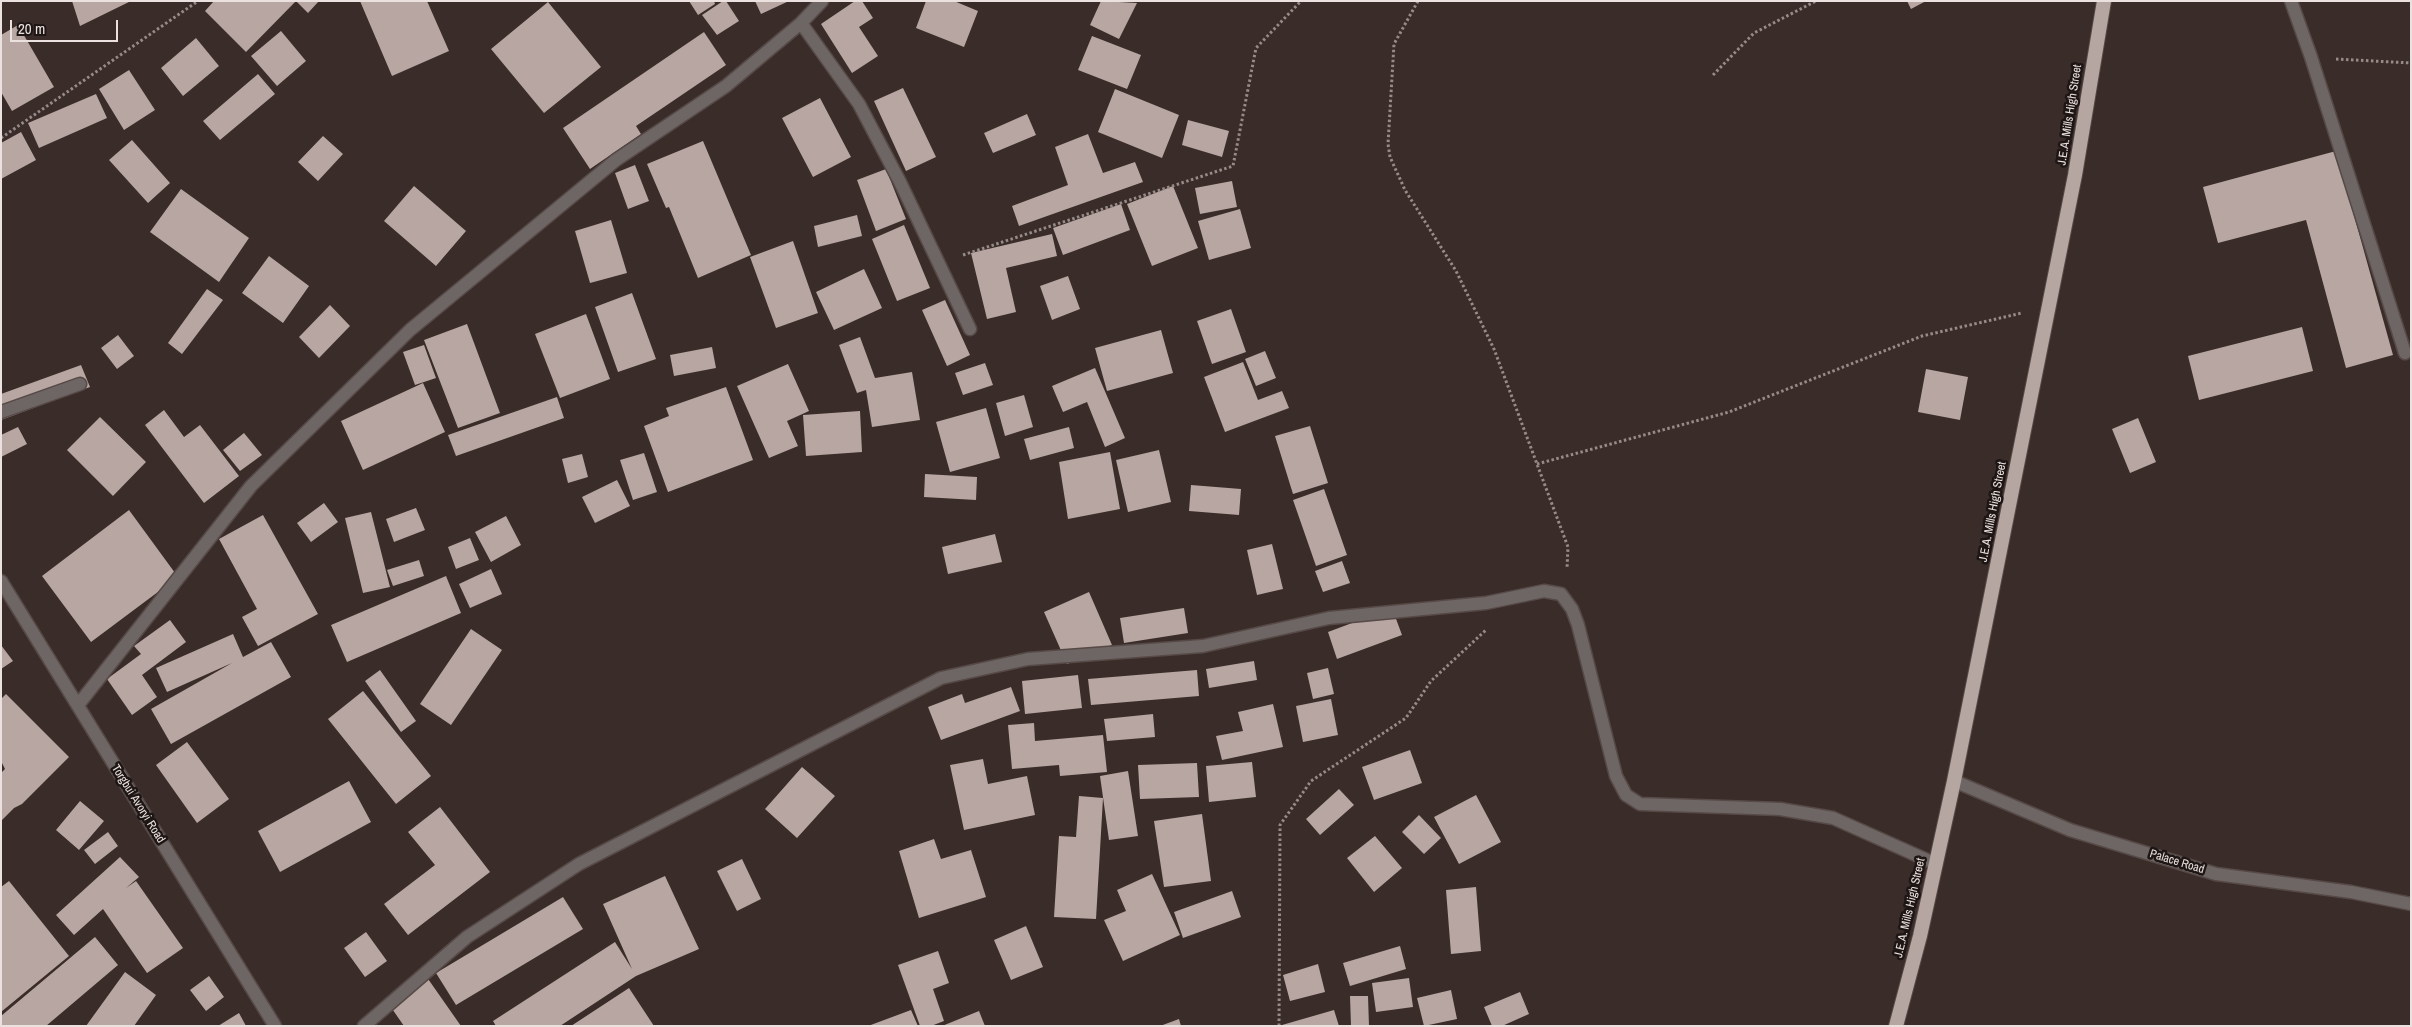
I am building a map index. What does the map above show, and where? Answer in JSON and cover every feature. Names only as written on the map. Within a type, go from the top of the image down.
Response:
[{"type":"highway","name":"J.E.A. Mills High Street","points":[[1896,1026],[1936,864],[1954,780],[2075,175],[2104,1]]},
{"type":"street","points":[[78,706],[251,486],[410,330],[616,160],[726,86],[801,23],[822,1]]},
{"type":"street","points":[[2291,1],[2311,57],[2405,353]]},
{"type":"street","points":[[801,23],[858,104],[900,182],[970,329]]},
{"type":"street","points":[[1,412],[80,384]]},
{"type":"street","name":"Torgbui Avoryi Road","points":[[1,581],[275,1026]]},
{"type":"street","points":[[364,1026],[467,937],[579,864],[941,678],[1028,659],[1203,646],[1329,618],[1486,603],[1544,591],[1561,594],[1572,609],[1578,625],[1616,776],[1626,795],[1640,804],[1780,809],[1834,818],[1936,864]]},
{"type":"street","name":"Palace Road","points":[[1954,780],[2070,830],[2216,874],[2351,892],[2411,904]]},
{"type":"path","points":[[1,138],[198,1]]},
{"type":"path","points":[[939,263],[1233,166],[1256,48],[1301,1]]},
{"type":"path","points":[[1418,1],[1394,44],[1388,144],[1390,157],[1405,190],[1456,271],[1494,349],[1568,547],[1561,594]]},
{"type":"path","points":[[1713,75],[1754,33],[1816,1]]},
{"type":"path","points":[[2311,57],[2411,63]]},
{"type":"path","points":[[1537,464],[1729,412],[1922,336],[2030,311]]},
{"type":"path","points":[[1279,1026],[1280,825],[1310,781],[1406,718],[1431,681],[1488,628]]},
{"type":"building","points":[[72,1],[131,1],[80,26]]},
{"type":"building","points":[[214,1],[296,1],[246,52],[205,11]]},
{"type":"building","points":[[296,1],[319,1],[308,13]]},
{"type":"building","points":[[360,1],[427,1],[449,51],[392,76]]},
{"type":"building","points":[[689,1],[714,1],[715,4],[698,15]]},
{"type":"building","points":[[723,1],[726,1],[739,21],[717,35],[702,15]]},
{"type":"building","points":[[755,1],[789,1],[761,14]]},
{"type":"building","points":[[855,1],[862,1],[873,18],[859,27],[878,56],[852,73],[821,24]]},
{"type":"building","points":[[926,1],[954,1],[978,11],[964,47],[916,28]]},
{"type":"building","points":[[1101,1],[1137,3],[1119,39],[1090,25]]},
{"type":"building","points":[[1907,1],[1926,1],[1911,9]]},
{"type":"building","points":[[548,2],[601,67],[544,113],[491,49]]},
{"type":"building","points":[[18,25],[54,87],[12,111],[1,92],[1,35]]},
{"type":"building","points":[[281,31],[306,61],[277,86],[251,56]]},
{"type":"building","points":[[704,32],[726,65],[636,126],[641,134],[590,169],[563,128]]},
{"type":"building","points":[[1092,36],[1141,55],[1127,89],[1078,70]]},
{"type":"building","points":[[196,38],[219,66],[183,96],[161,68]]},
{"type":"building","points":[[129,70],[155,110],[124,130],[99,89]]},
{"type":"building","points":[[258,74],[275,94],[220,140],[203,121]]},
{"type":"building","points":[[903,88],[936,157],[906,171],[874,101]]},
{"type":"building","points":[[1115,89],[1179,115],[1162,158],[1098,132]]},
{"type":"building","points":[[96,94],[107,118],[39,148],[28,123]]},
{"type":"building","points":[[820,98],[851,157],[813,177],[782,118]]},
{"type":"building","points":[[1027,114],[1036,135],[993,153],[984,133]]},
{"type":"building","points":[[1188,120],[1229,131],[1222,157],[1182,145]]},
{"type":"building","points":[[21,132],[36,160],[1,179],[1,143]]},
{"type":"building","points":[[1088,134],[1103,173],[1135,162],[1143,182],[1019,226],[1012,206],[1068,185],[1055,147]]},
{"type":"building","points":[[323,136],[343,154],[318,181],[298,162]]},
{"type":"building","points":[[132,140],[170,183],[148,203],[109,160]]},
{"type":"building","points":[[703,141],[751,255],[698,278],[669,207],[666,208],[647,164]]},
{"type":"building","points":[[2336,151],[2393,355],[2346,368],[2306,220],[2218,243],[2203,187]]},
{"type":"building","points":[[635,165],[649,201],[628,209],[615,173]]},
{"type":"building","points":[[886,169],[906,219],[876,231],[857,180]]},
{"type":"building","points":[[1232,181],[1237,207],[1200,214],[1195,188]]},
{"type":"building","points":[[414,186],[466,231],[436,266],[384,221]]},
{"type":"building","points":[[1173,186],[1198,248],[1152,266],[1127,204]]},
{"type":"building","points":[[181,189],[249,238],[219,282],[150,232]]},
{"type":"building","points":[[1121,204],[1130,230],[1063,255],[1053,228]]},
{"type":"building","points":[[1240,209],[1251,248],[1209,260],[1198,221]]},
{"type":"building","points":[[857,215],[862,236],[818,247],[814,226]]},
{"type":"building","points":[[611,220],[627,273],[590,283],[575,231]]},
{"type":"building","points":[[904,225],[930,288],[897,301],[872,239]]},
{"type":"building","points":[[1052,234],[1057,256],[1006,268],[1016,312],[987,319],[971,253]]},
{"type":"building","points":[[793,241],[818,313],[776,328],[750,257]]},
{"type":"building","points":[[269,256],[309,286],[283,323],[242,293]]},
{"type":"building","points":[[864,269],[882,308],[834,330],[816,292]]},
{"type":"building","points":[[1068,276],[1080,309],[1052,320],[1040,286]]},
{"type":"building","points":[[207,289],[223,300],[182,354],[168,343]]},
{"type":"building","points":[[632,293],[656,359],[618,372],[595,307]]},
{"type":"building","points":[[945,300],[970,355],[947,366],[922,310]]},
{"type":"building","points":[[330,305],[350,326],[319,358],[299,337]]},
{"type":"building","points":[[1231,309],[1246,352],[1212,364],[1197,321]]},
{"type":"building","points":[[586,314],[610,379],[560,398],[535,334]]},
{"type":"building","points":[[467,324],[500,413],[458,428],[424,340]]},
{"type":"building","points":[[2302,327],[2313,371],[2199,400],[2188,356]]},
{"type":"building","points":[[1161,330],[1173,373],[1107,391],[1095,348]]},
{"type":"building","points":[[118,335],[134,356],[117,369],[101,348]]},
{"type":"building","points":[[860,337],[875,378],[912,372],[920,420],[872,427],[866,390],[857,393],[839,345]]},
{"type":"building","points":[[424,345],[436,378],[415,385],[403,352]]},
{"type":"building","points":[[712,347],[716,368],[674,376],[670,355]]},
{"type":"building","points":[[1265,351],[1276,378],[1256,386],[1245,359]]},
{"type":"building","points":[[1243,362],[1258,400],[1282,391],[1289,408],[1225,432],[1204,377]]},
{"type":"building","points":[[985,363],[993,385],[963,395],[955,373]]},
{"type":"building","points":[[788,364],[809,411],[787,421],[798,446],[769,458],[737,386]]},
{"type":"building","points":[[81,365],[90,387],[1,420],[1,394]]},
{"type":"building","points":[[1095,368],[1125,438],[1105,447],[1087,402],[1063,412],[1052,386]]},
{"type":"building","points":[[1926,369],[1968,377],[1960,420],[1918,412]]},
{"type":"building","points":[[423,383],[445,432],[363,470],[341,421]]},
{"type":"building","points":[[726,387],[753,460],[668,492],[644,426],[669,416],[666,408]]},
{"type":"building","points":[[1024,395],[1033,427],[1005,436],[996,403]]},
{"type":"building","points":[[557,397],[564,418],[456,456],[448,435]]},
{"type":"building","points":[[986,408],[1000,458],[950,472],[936,422]]},
{"type":"building","points":[[164,410],[184,437],[200,425],[239,476],[204,503],[145,425]]},
{"type":"building","points":[[860,411],[862,452],[806,456],[803,415]]},
{"type":"building","points":[[100,417],[146,462],[113,496],[67,450]]},
{"type":"building","points":[[2138,418],[2156,462],[2130,473],[2112,429]]},
{"type":"building","points":[[1310,426],[1328,483],[1293,494],[1275,436]]},
{"type":"building","points":[[18,427],[27,444],[1,457],[1,435]]},
{"type":"building","points":[[1069,427],[1074,448],[1030,460],[1024,439]]},
{"type":"building","points":[[244,433],[262,455],[240,471],[223,450]]},
{"type":"building","points":[[1159,450],[1171,502],[1128,512],[1116,460]]},
{"type":"building","points":[[1110,452],[1120,509],[1068,519],[1059,462]]},
{"type":"building","points":[[644,453],[657,492],[633,500],[620,460]]},
{"type":"building","points":[[582,454],[588,477],[568,483],[562,459]]},
{"type":"building","points":[[925,474],[977,477],[976,500],[924,497]]},
{"type":"building","points":[[617,480],[630,506],[595,523],[582,497]]},
{"type":"building","points":[[1191,485],[1241,489],[1239,515],[1189,511]]},
{"type":"building","points":[[1324,489],[1347,555],[1316,566],[1293,500]]},
{"type":"building","points":[[324,503],[338,522],[311,542],[297,523]]},
{"type":"building","points":[[416,508],[425,530],[394,542],[386,519]]},
{"type":"building","points":[[129,510],[178,577],[91,642],[42,576]]},
{"type":"building","points":[[371,512],[390,587],[363,593],[345,518]]},
{"type":"building","points":[[263,515],[318,614],[258,646],[242,617],[257,609],[219,539]]},
{"type":"building","points":[[506,516],[521,545],[491,562],[475,532]]},
{"type":"building","points":[[995,534],[1002,562],[948,574],[942,547]]},
{"type":"building","points":[[470,538],[479,560],[456,569],[448,547]]},
{"type":"building","points":[[1272,544],[1283,589],[1257,595],[1247,550]]},
{"type":"building","points":[[419,560],[424,576],[393,586],[387,570]]},
{"type":"building","points":[[1342,561],[1350,583],[1323,592],[1315,571]]},
{"type":"building","points":[[491,569],[502,594],[470,608],[459,584]]},
{"type":"building","points":[[446,576],[461,613],[347,662],[331,625]]},
{"type":"building","points":[[1089,592],[1112,645],[1067,664],[1044,612]]},
{"type":"building","points":[[1184,608],[1188,633],[1124,643],[1120,618]]},
{"type":"building","points":[[1392,608],[1402,635],[1337,659],[1328,632]]},
{"type":"building","points":[[170,620],[186,642],[142,675],[157,697],[132,715],[107,679],[141,654],[134,646]]},
{"type":"building","points":[[471,629],[502,650],[451,725],[420,704]]},
{"type":"building","points":[[233,634],[243,657],[271,642],[291,677],[171,744],[151,709],[232,663],[167,692],[156,668]]},
{"type":"building","points":[[1,645],[13,661],[1,669]]},
{"type":"building","points":[[1254,661],[1257,680],[1209,688],[1206,669]]},
{"type":"building","points":[[1328,668],[1334,694],[1313,699],[1307,673]]},
{"type":"building","points":[[380,670],[416,721],[401,732],[365,681]]},
{"type":"building","points":[[1197,670],[1199,696],[1091,705],[1088,679]]},
{"type":"building","points":[[1078,675],[1082,708],[1025,714],[1022,681]]},
{"type":"building","points":[[1011,687],[1020,711],[941,740],[928,707],[962,694],[965,703]]},
{"type":"building","points":[[363,691],[431,776],[396,804],[328,719]]},
{"type":"building","points":[[6,694],[69,757],[22,804],[14,808],[1,821],[1,773],[5,769],[1,761],[1,699]]},
{"type":"building","points":[[1331,699],[1338,735],[1303,742],[1296,706]]},
{"type":"building","points":[[1273,704],[1283,747],[1222,760],[1216,736],[1243,731],[1238,712]]},
{"type":"building","points":[[1153,714],[1155,737],[1107,741],[1104,719]]},
{"type":"building","points":[[1034,723],[1035,741],[1103,735],[1107,772],[1060,776],[1059,765],[1012,769],[1008,725]]},
{"type":"building","points":[[187,742],[229,799],[197,823],[156,765]]},
{"type":"building","points":[[1410,750],[1422,783],[1374,800],[1362,767]]},
{"type":"building","points":[[983,759],[988,784],[1027,776],[1035,815],[964,830],[950,765]]},
{"type":"building","points":[[1252,762],[1256,797],[1209,802],[1206,766]]},
{"type":"building","points":[[1197,763],[1199,797],[1140,799],[1138,765]]},
{"type":"building","points":[[802,767],[835,796],[797,838],[765,809]]},
{"type":"building","points":[[1128,771],[1138,836],[1109,840],[1100,776]]},
{"type":"building","points":[[349,781],[371,822],[280,872],[258,831]]},
{"type":"building","points":[[1339,789],[1354,805],[1320,835],[1306,819]]},
{"type":"building","points":[[1476,795],[1501,842],[1459,864],[1434,817]]},
{"type":"building","points":[[1079,796],[1103,798],[1096,919],[1054,917],[1059,836],[1076,837]]},
{"type":"building","points":[[80,801],[104,821],[79,850],[56,830]]},
{"type":"building","points":[[440,807],[490,872],[408,935],[384,904],[435,865],[408,832]]},
{"type":"building","points":[[1202,814],[1211,881],[1164,887],[1154,821]]},
{"type":"building","points":[[1419,815],[1441,838],[1424,854],[1402,832]]},
{"type":"building","points":[[108,832],[118,846],[95,864],[84,850]]},
{"type":"building","points":[[1375,836],[1402,868],[1374,892],[1347,858]]},
{"type":"building","points":[[934,839],[941,859],[971,850],[986,897],[919,918],[899,851]]},
{"type":"building","points":[[120,857],[139,877],[126,888],[136,881],[183,948],[147,973],[103,909],[74,935],[56,915]]},
{"type":"building","points":[[742,859],[761,899],[737,911],[717,871]]},
{"type":"building","points":[[1152,874],[1180,935],[1123,961],[1104,920],[1126,911],[1117,890]]},
{"type":"building","points":[[665,876],[699,949],[636,976],[560,1026],[496,1026],[493,1021],[615,942],[632,969],[603,904]]},
{"type":"building","points":[[9,881],[69,956],[1,1012],[1,887]]},
{"type":"building","points":[[1476,887],[1481,951],[1451,954],[1446,890]]},
{"type":"building","points":[[1232,891],[1241,917],[1183,938],[1174,912]]},
{"type":"building","points":[[563,897],[583,929],[456,1005],[436,973]]},
{"type":"building","points":[[1026,926],[1043,967],[1011,980],[994,940]]},
{"type":"building","points":[[366,932],[387,961],[365,977],[344,948]]},
{"type":"building","points":[[95,937],[118,965],[46,1026],[1,1026],[1,1016]]},
{"type":"building","points":[[1400,946],[1406,969],[1350,986],[1343,963]]},
{"type":"building","points":[[938,951],[949,983],[933,989],[944,1021],[931,1026],[920,1026],[898,965]]},
{"type":"building","points":[[1318,964],[1325,992],[1290,1001],[1283,975]]},
{"type":"building","points":[[125,972],[156,995],[134,1026],[86,1026]]},
{"type":"building","points":[[209,976],[224,997],[206,1011],[190,990]]},
{"type":"building","points":[[426,976],[461,1026],[404,1026],[388,1003]]},
{"type":"building","points":[[1409,978],[1413,1007],[1376,1012],[1372,983]]},
{"type":"building","points":[[629,988],[654,1026],[571,1026]]},
{"type":"building","points":[[1451,990],[1457,1019],[1424,1026],[1417,998]]},
{"type":"building","points":[[1520,992],[1529,1014],[1502,1026],[1492,1026],[1484,1007]]},
{"type":"building","points":[[1350,996],[1368,996],[1369,1026],[1351,1026]]},
{"type":"building","points":[[911,1010],[918,1026],[868,1026]]},
{"type":"building","points":[[1334,1010],[1339,1026],[1282,1026],[1282,1025]]},
{"type":"building","points":[[979,1011],[985,1026],[942,1026]]},
{"type":"building","points":[[239,1013],[246,1026],[218,1026]]},
{"type":"building","points":[[1179,1019],[1181,1026],[1160,1026]]}]
